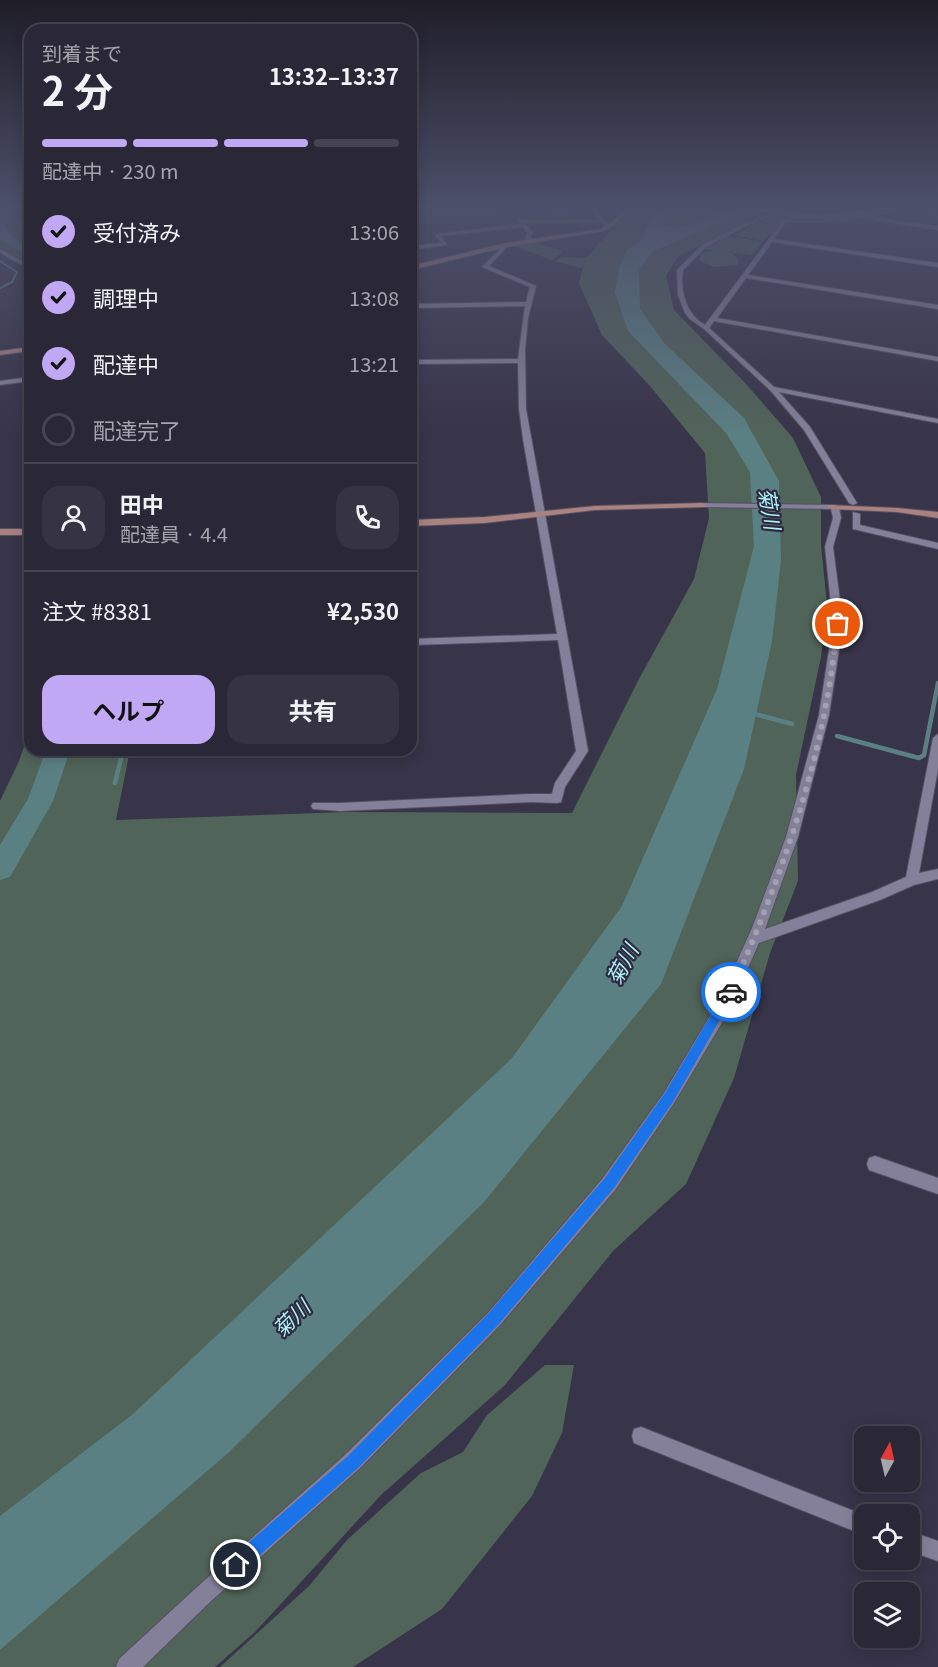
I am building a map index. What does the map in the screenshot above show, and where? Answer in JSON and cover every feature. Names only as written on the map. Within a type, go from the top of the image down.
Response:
[{"type":"street","points":[[317,806],[557,799],[559,786],[582,752],[524,430],[520,361],[526,304],[532,286],[529,285]]},
{"type":"street","points":[[679,285],[686,310],[698,325],[706,328],[772,389],[815,441],[853,502]]},
{"type":"street","points":[[706,328],[737,285]]},
{"type":"street","points":[[798,285],[938,307]]},
{"type":"street","points":[[417,306],[526,304]]},
{"type":"street","points":[[713,319],[938,359]]},
{"type":"street","points":[[0,353],[24,350]]},
{"type":"street","points":[[417,362],[520,361]]},
{"type":"street","points":[[0,383],[24,380]]},
{"type":"street","points":[[772,389],[938,421]]},
{"type":"street","points":[[417,523],[540,516],[596,508],[702,505],[833,507],[938,515]]},
{"type":"street","points":[[127,1667],[203,1595],[353,1461],[501,1310],[609,1184],[669,1098],[724,1005],[754,939],[792,837],[824,715],[838,624],[829,547],[837,518],[833,507]]},
{"type":"street","points":[[856,514],[856,527],[938,546]]},
{"type":"street","points":[[0,532],[24,532]]},
{"type":"street","points":[[417,642],[561,637]]},
{"type":"street","points":[[912,880],[938,738]]},
{"type":"street","points":[[754,939],[876,896],[912,880],[938,874]]},
{"type":"street","points":[[875,1164],[938,1186]]},
{"type":"street","points":[[640,1436],[854,1520]]},
{"type":"street","points":[[920,1545],[938,1551]]},
{"type":"shaded area","points":[[580,285],[668,285],[674,310],[747,385],[793,438],[821,497],[821,545],[827,604],[821,657],[796,775],[798,881],[770,953],[734,1078],[686,1184],[613,1251],[505,1385],[381,1495],[255,1632],[215,1667],[0,1667],[0,801],[24,746],[24,756],[129,756],[116,820],[346,812],[572,813],[640,677],[694,579],[709,518],[705,453],[650,386],[602,335]]},
{"type":"shaded area","points":[[545,1365],[574,1365],[562,1433],[532,1496],[442,1609],[353,1667],[220,1667],[309,1586],[347,1540],[421,1473],[463,1452],[487,1415]]},
{"type":"water","name":"菊川","points":[[616,285],[639,285],[640,309],[665,344],[744,418],[779,481],[781,560],[772,641],[744,769],[661,984],[484,1202],[228,1453],[0,1650],[0,1516],[133,1414],[512,1058],[622,906],[717,689],[754,546],[750,472],[726,433],[628,331],[615,292]]},
{"type":"waterway","points":[[0,288],[6,285]]},
{"type":"waterway","points":[[837,736],[919,758],[924,755],[938,683]]},
{"type":"waterway","points":[[751,713],[792,724]]},
{"type":"waterway","points":[[0,869],[40,801],[56,756]]},
{"type":"waterway","points":[[115,783],[122,756]]},
{"type":"way so far","points":[[731,992],[759,928],[792,837],[824,715],[838,624]]},
{"type":"route","points":[[236,1565],[353,1461],[494,1319],[609,1184],[669,1098],[731,992]]}]
